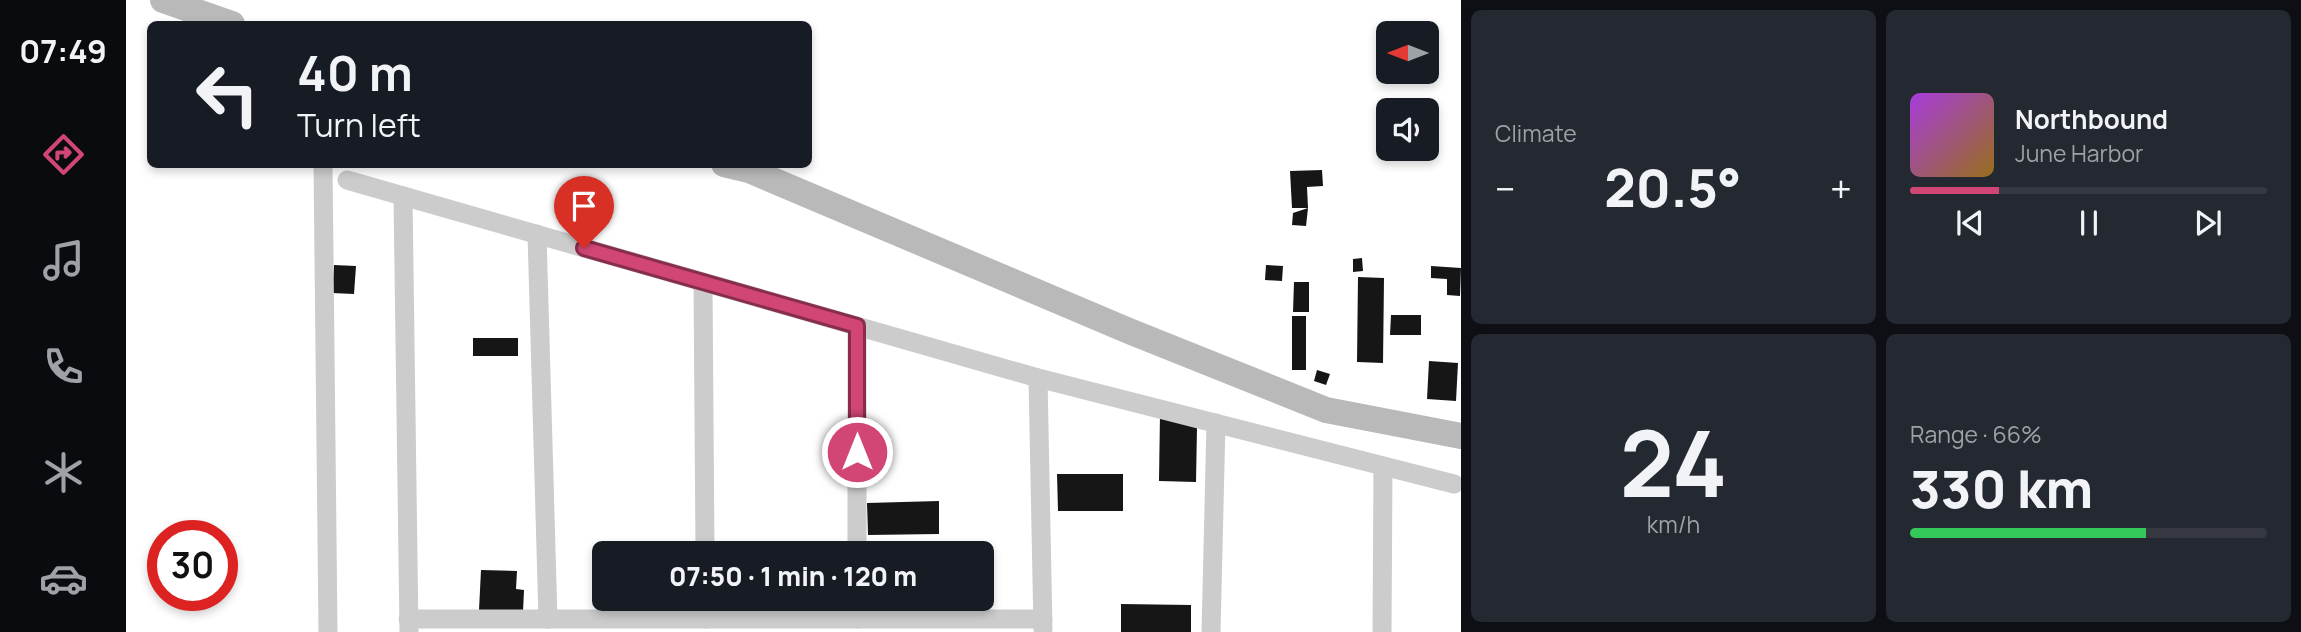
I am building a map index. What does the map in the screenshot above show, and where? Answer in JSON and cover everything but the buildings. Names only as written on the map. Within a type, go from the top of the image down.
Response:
[{"type":"street","points":[[163,0],[223,21]]},
{"type":"street","points":[[323,168],[328,632]]},
{"type":"street","points":[[741,168],[1129,331],[1326,410],[1461,436]]},
{"type":"street","points":[[347,180],[1038,378],[1454,484]]},
{"type":"street","points":[[403,196],[408,625],[548,619],[857,619],[1043,625],[1038,378]]},
{"type":"street","points":[[537,234],[548,619]]},
{"type":"street","points":[[703,282],[705,541]]},
{"type":"street","points":[[857,326],[857,541]]},
{"type":"street","points":[[1211,632],[1216,424]]},
{"type":"street","points":[[1382,466],[1382,632]]},
{"type":"street","points":[[706,611],[706,619]]},
{"type":"street","points":[[857,611],[857,619]]},
{"type":"route","points":[[584,248],[857,326],[857,452]]}]
